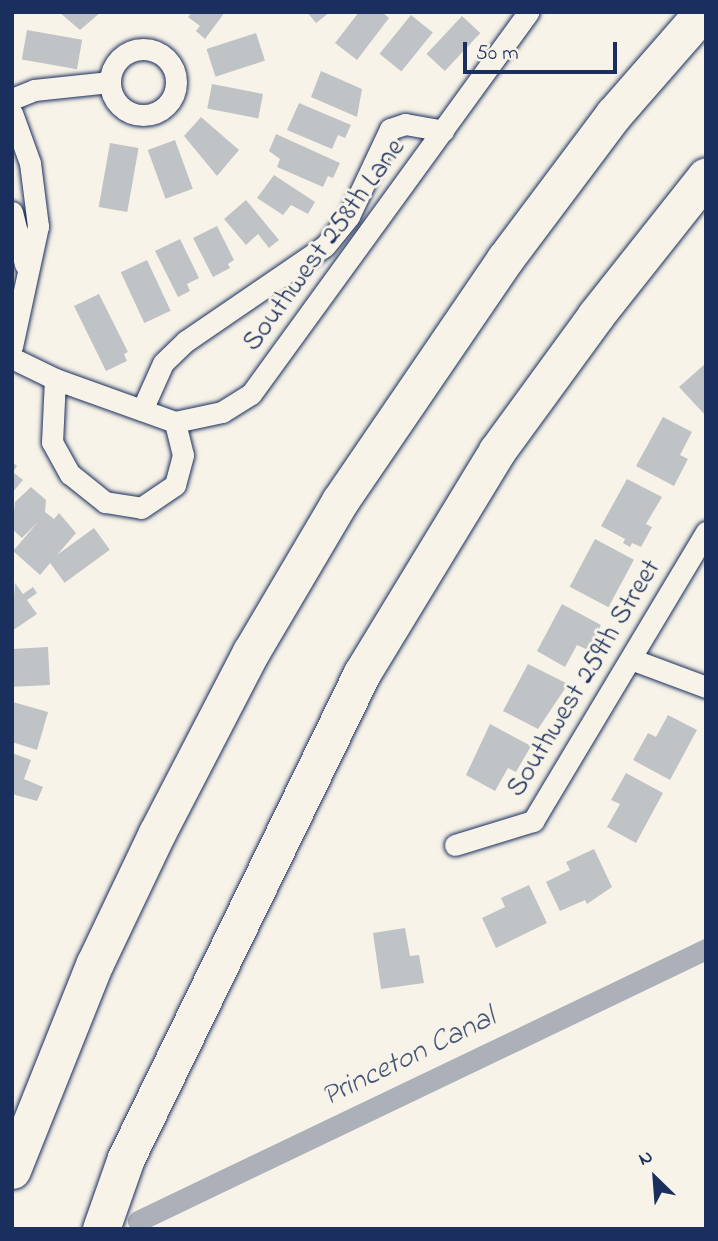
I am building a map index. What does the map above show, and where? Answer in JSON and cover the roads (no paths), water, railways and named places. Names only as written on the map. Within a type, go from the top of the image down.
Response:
[{"type":"highway","points":[[12,1170],[95,962],[157,833],[251,652],[340,501],[505,259],[614,114],[703,12]]},
{"type":"highway","points":[[101,1229],[126,1158],[362,673],[497,451],[604,304],[706,176]]},
{"type":"street","name":"Southwest 258th Lane","points":[[175,422],[222,412],[251,394],[529,12]]},
{"type":"street","points":[[12,99],[34,90],[110,82]]},
{"type":"street","points":[[12,113],[36,195],[38,226],[12,346]]},
{"type":"street","name":"Southwest 258th Lane","points":[[142,410],[163,363],[186,341],[325,246],[349,216],[390,129],[405,124],[443,131]]},
{"type":"street","points":[[12,212],[27,280]]},
{"type":"street","points":[[12,358],[54,379],[175,422],[183,455],[175,485],[141,508],[105,502],[69,474],[52,442],[54,379]]},
{"type":"street","name":"Southwest 259th Street","points":[[455,845],[533,821],[706,532]]},
{"type":"street","points":[[631,659],[706,687]]},
{"type":"waterway","name":"Princeton Canal","points":[[138,1221],[706,949]]}]
